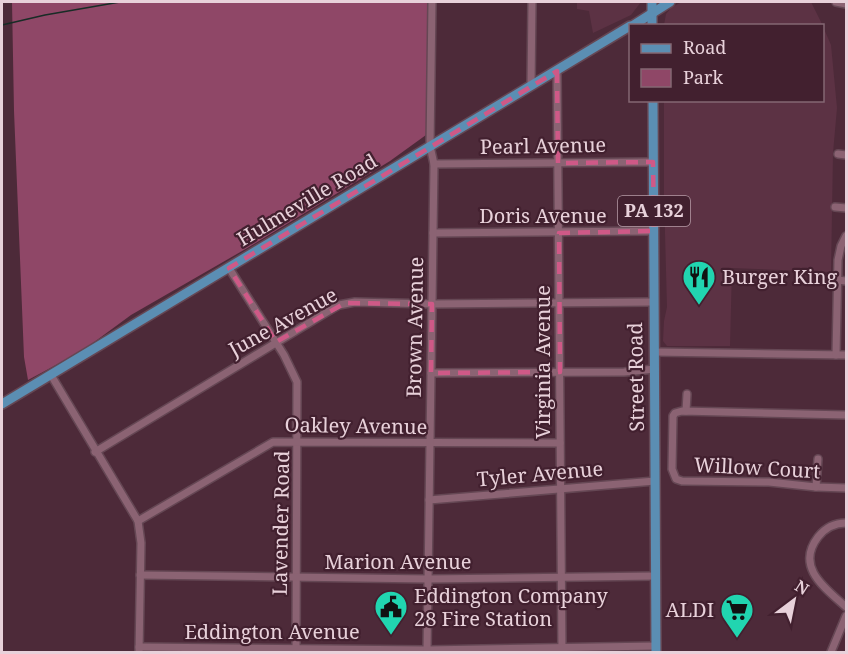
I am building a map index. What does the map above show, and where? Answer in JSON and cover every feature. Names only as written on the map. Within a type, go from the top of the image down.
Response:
[{"type":"main road","points":[[652,2],[652,24]]},
{"type":"main road","name":"Hulmeville Road","points":[[634,24],[670,2]]},
{"type":"main road","name":"Hulmeville Road","points":[[2,404],[629,28]]},
{"type":"main road","name":"Street Road","points":[[653,102],[656,649]]},
{"type":"street","name":"Brown Avenue","points":[[427,651],[434,164],[430,146],[432,2]]},
{"type":"street","points":[[531,86],[532,2]]},
{"type":"street","points":[[836,2],[846,4]]},
{"type":"street","name":"Virginia Avenue","points":[[557,71],[562,649]]},
{"type":"street","points":[[838,154],[846,155]]},
{"type":"street","name":"Pearl Avenue","points":[[434,164],[653,162]]},
{"type":"street","points":[[835,207],[846,208]]},
{"type":"street","name":"Doris Avenue","points":[[433,233],[654,231]]},
{"type":"street","points":[[836,355],[837,280],[840,249],[846,236]]},
{"type":"street","name":"Lavender Road","points":[[230,268],[293,370],[297,382],[296,650]]},
{"type":"street","points":[[837,280],[846,281]]},
{"type":"street","name":"June Avenue","points":[[95,452],[276,342],[345,303],[654,302]]},
{"type":"street","points":[[655,352],[846,355]]},
{"type":"street","points":[[431,373],[624,372],[655,369]]},
{"type":"street","points":[[51,375],[138,521],[141,575],[139,650]]},
{"type":"street","points":[[687,394],[686,411],[846,415]]},
{"type":"street","name":"Willow Court","points":[[686,411],[675,413],[672,416],[672,470],[676,479],[682,481],[770,482],[846,488]]},
{"type":"street","name":"Oakley Avenue","points":[[138,521],[269,443],[560,442]]},
{"type":"street","points":[[816,487],[818,459]]},
{"type":"street","name":"Tyler Avenue","points":[[429,500],[655,481]]},
{"type":"street","points":[[846,523],[838,523],[820,534],[809,555],[813,573],[821,584],[846,607]]},
{"type":"street","name":"Marion Avenue","points":[[141,575],[428,579],[656,576]]},
{"type":"street","points":[[831,652],[846,616]]},
{"type":"street","name":"Eddington Avenue","points":[[139,650],[656,649]]},
{"type":"highlighted area","points":[[557,71],[558,163],[653,162],[654,231],[559,233],[560,372],[431,373],[432,304],[345,303],[276,342],[229,268]]},
{"type":"shaded area","points":[[577,2],[641,2],[631,15],[593,33],[589,11],[577,9]]},
{"type":"shaded area","points":[[682,2],[811,2],[822,24],[664,24],[666,14],[672,7]]},
{"type":"shaded area","points":[[824,29],[831,45],[837,108],[833,153],[831,272],[732,268],[730,346],[667,346],[663,341],[667,307],[664,102],[824,102]]},
{"type":"green space","points":[[12,2],[428,2],[426,135],[390,161],[249,247],[131,315],[82,351],[28,380],[24,357]]},
{"type":"waterway","points":[[2,25],[120,2]]},
{"type":"place","name":"Burger King","points":[[699,306]]},
{"type":"place","name":"Eddington Company 28 Fire Station","points":[[391,636]]},
{"type":"place","name":"ALDI","points":[[737,639]]}]
